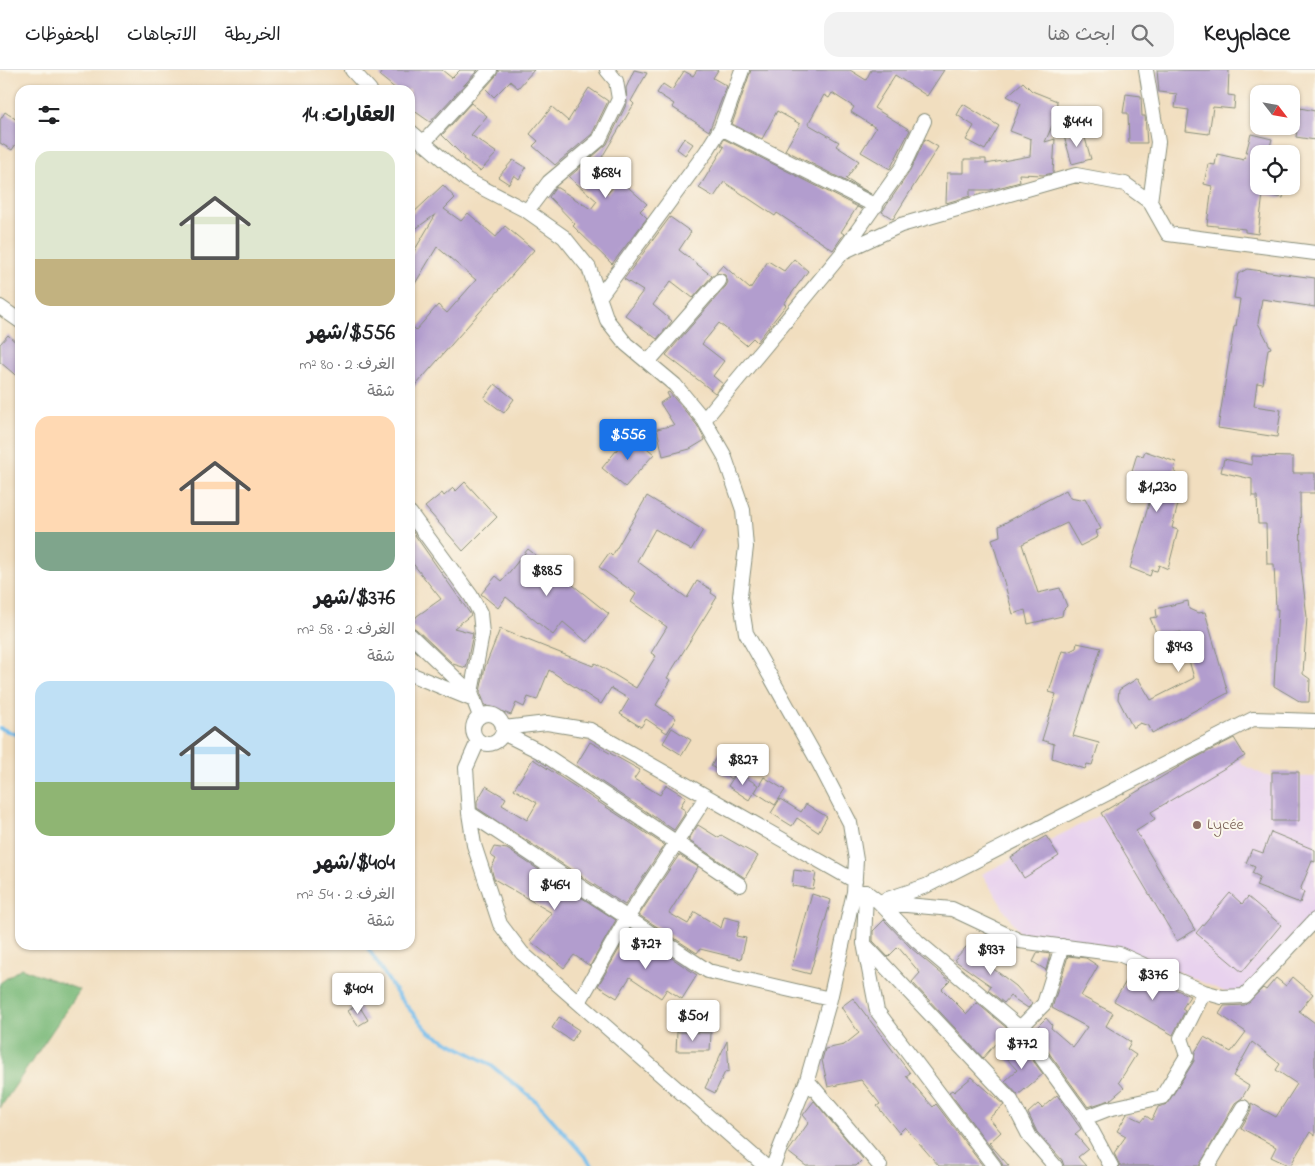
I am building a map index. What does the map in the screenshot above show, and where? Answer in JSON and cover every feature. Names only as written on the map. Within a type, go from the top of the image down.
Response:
[{"type":"street","points":[[352,70],[366,85]]},
{"type":"street","points":[[423,143],[490,70]]},
{"type":"street","points":[[528,211],[548,182],[599,140],[619,100],[616,81],[607,70]]},
{"type":"street","points":[[600,296],[721,128],[742,70]]},
{"type":"street","points":[[1146,70],[1158,142],[1150,202]]},
{"type":"street","points":[[704,420],[843,252],[904,166],[924,121]]},
{"type":"street","points":[[721,128],[876,206]]},
{"type":"street","points":[[415,136],[467,180],[528,211],[564,237],[590,268],[607,320],[626,344],[675,385],[704,420],[724,455],[743,510],[746,547],[740,596],[746,633],[819,763],[850,823],[856,860],[864,944],[877,1010],[994,1166]]},
{"type":"street","points":[[843,252],[902,225],[1076,175],[1125,184],[1150,202],[1168,234],[1315,252]]},
{"type":"street","points":[[648,362],[719,281]]},
{"type":"street","points":[[0,307],[15,318]]},
{"type":"street","points":[[415,519],[471,596],[480,613],[482,634],[473,697]]},
{"type":"street","points":[[415,640],[473,697],[480,716]]},
{"type":"street","points":[[415,676],[473,697]]},
{"type":"street","points":[[503,731],[497,742],[482,744],[478,741],[473,727],[480,716],[490,714],[495,716],[503,731],[539,751],[740,885]]},
{"type":"street","points":[[879,902],[926,886],[1253,719],[1315,721]]},
{"type":"street","points":[[503,731],[547,723],[590,730],[706,797],[879,902],[917,941],[1020,1028],[1085,1118],[1110,1166]]},
{"type":"street","points":[[478,741],[466,768],[469,813],[474,846],[500,924],[522,953],[765,1166]]},
{"type":"street","points":[[579,1002],[627,918],[706,797]]},
{"type":"street","points":[[469,813],[708,971],[830,999]]},
{"type":"street","points":[[773,1166],[807,1080],[858,889]]},
{"type":"street","points":[[879,902],[952,909],[1020,941],[1119,954],[1204,992],[1222,997],[1244,996],[1315,920]]},
{"type":"street","points":[[864,944],[1011,1100],[1030,1137],[1054,1166]]},
{"type":"street","points":[[1020,1028],[1044,1004],[1062,946]]},
{"type":"street","points":[[1085,1118],[1108,1109],[1162,1097],[1187,1056],[1181,1038],[1204,992]]},
{"type":"street","points":[[807,1080],[880,1166]]},
{"type":"street","points":[[1208,1166],[1243,1107]]},
{"type":"shaded area","name":"Lycée","points":[[1231,749],[1243,765],[1266,776],[1315,777],[1315,915],[1244,991],[1225,992],[1128,950],[1019,933],[982,874]]},
{"type":"green space","points":[[21,968],[80,990],[0,1108],[0,983]]},
{"type":"building","points":[[384,70],[442,70],[452,78],[460,70],[478,70],[430,122],[415,112],[415,85],[391,85],[380,76]]},
{"type":"building","points":[[499,70],[534,70],[518,88],[510,81],[494,97],[485,88]]},
{"type":"building","points":[[634,70],[647,73],[631,101],[634,104],[599,162],[587,173],[607,194],[620,180],[647,204],[640,211],[647,218],[612,264],[573,226],[575,224],[549,197],[556,187],[591,209],[597,201],[569,177],[607,144],[627,103],[626,88]]},
{"type":"building","points":[[697,70],[718,70],[713,78],[727,86],[709,131],[672,107],[674,104],[657,93],[663,84],[672,90],[684,71],[693,76]]},
{"type":"building","points":[[751,70],[850,70],[866,80],[871,70],[944,70],[927,96],[895,75],[874,108],[910,130],[890,169],[861,152],[876,128],[851,112],[854,107],[832,93],[829,98],[824,95],[808,124],[839,142],[836,146],[859,161],[846,179],[871,194],[785,150],[800,124],[777,111],[762,139],[732,124]]},
{"type":"building","points":[[1157,70],[1229,70],[1228,95],[1235,96],[1234,109],[1213,107],[1209,134],[1186,131],[1189,110],[1175,108],[1177,94],[1159,92]]},
{"type":"building","points":[[1023,82],[1032,91],[1057,101],[1056,117],[1045,142],[1055,139],[1053,173],[1044,175],[1019,174],[1020,182],[990,190],[970,190],[970,196],[946,203],[947,173],[964,173],[964,159],[986,159],[986,164],[1030,156],[1031,139],[1010,131],[1021,104],[1007,96]]},
{"type":"building","points":[[589,88],[608,101],[592,134],[555,165],[533,146],[538,141],[530,134],[552,107],[568,121]]},
{"type":"building","points":[[1126,94],[1141,96],[1142,116],[1145,116],[1147,143],[1129,143],[1128,113],[1123,113]]},
{"type":"building","points":[[471,103],[487,116],[471,135],[497,153],[480,171],[463,159],[464,157],[442,135]]},
{"type":"building","points":[[963,104],[999,126],[985,150],[966,140],[974,126],[957,115]]},
{"type":"building","points":[[1300,108],[1315,111],[1315,140],[1296,137],[1296,135],[1300,135]]},
{"type":"building","points":[[5,112],[15,119],[15,146],[12,150],[0,143],[0,120]]},
{"type":"building","points":[[1083,131],[1091,159],[1072,164],[1064,136]]},
{"type":"building","points":[[1251,135],[1272,139],[1270,145],[1250,145],[1250,195],[1263,195],[1258,234],[1245,232],[1245,229],[1207,225],[1212,186],[1204,184],[1208,164],[1215,165],[1217,154],[1244,160]]},
{"type":"building","points":[[684,138],[693,144],[685,155],[677,149]]},
{"type":"building","points":[[724,139],[862,209],[857,207],[841,232],[844,234],[833,250],[777,213],[775,216],[724,182],[714,197],[699,188],[724,147],[721,145]]},
{"type":"building","points":[[925,139],[938,147],[893,219],[882,212],[910,171]]},
{"type":"building","points":[[513,160],[526,168],[519,179],[514,175],[509,184],[498,177]]},
{"type":"building","points":[[443,185],[455,198],[444,209],[461,221],[468,213],[496,237],[505,226],[534,250],[415,386],[415,329],[438,305],[447,313],[476,280],[437,247],[415,284],[415,250],[436,214],[415,229],[415,211]]},
{"type":"building","points":[[1268,195],[1284,195],[1283,198]]},
{"type":"building","points":[[670,217],[691,232],[679,250],[712,276],[693,298],[671,281],[653,305],[672,321],[657,339],[625,315],[643,291],[624,279]]},
{"type":"building","points":[[794,259],[808,271],[784,304],[786,305],[757,342],[753,338],[746,345],[719,323],[702,344],[724,361],[713,376],[723,384],[715,393],[666,355],[726,286],[728,282],[725,275],[716,273],[723,265],[750,289],[768,261],[784,271]]},
{"type":"building","points":[[1247,269],[1315,278],[1315,307],[1262,299],[1258,323],[1271,348],[1268,349],[1263,384],[1257,383],[1254,406],[1281,410],[1277,437],[1218,428],[1240,299],[1234,298],[1238,274]]},
{"type":"building","points":[[8,335],[15,341],[15,375],[0,362],[0,344]]},
{"type":"building","points":[[495,384],[514,399],[504,413],[484,398]]},
{"type":"building","points":[[669,392],[697,425],[705,440],[690,449],[663,456],[657,429],[674,425],[660,403],[669,397],[667,393]]},
{"type":"building","points":[[630,434],[654,454],[625,487],[602,468]]},
{"type":"building","points":[[1145,451],[1176,462],[1174,470],[1177,476],[1184,480],[1172,528],[1178,530],[1168,569],[1159,565],[1157,571],[1152,570],[1150,576],[1130,568],[1155,483],[1131,474],[1137,454],[1143,456]]},
{"type":"building","points":[[1252,456],[1293,457],[1293,473],[1315,473],[1315,493],[1300,493],[1301,566],[1307,617],[1303,674],[1310,679],[1309,702],[1301,702],[1274,686],[1278,609],[1276,609],[1274,564],[1267,564],[1266,524],[1258,524],[1257,496],[1252,496],[1252,479],[1221,472],[1224,459],[1252,465]]},
{"type":"building","points":[[465,482],[497,517],[463,551],[425,507],[442,493],[444,496],[453,488],[456,491]]},
{"type":"building","points":[[1066,490],[1070,498],[1080,500],[1085,498],[1101,529],[1096,531],[1098,537],[1080,546],[1067,523],[1022,544],[1038,593],[1060,588],[1067,606],[1063,610],[1062,616],[1028,624],[1025,610],[1013,614],[992,539],[1000,536],[999,526]]},
{"type":"building","points":[[647,496],[703,530],[691,550],[655,529],[637,561],[687,598],[697,581],[712,590],[711,593],[717,597],[667,678],[671,680],[656,705],[676,718],[667,733],[646,719],[641,727],[620,714],[629,699],[611,688],[601,704],[549,670],[537,700],[528,697],[524,707],[516,703],[511,715],[485,705],[480,692],[485,667],[500,629],[593,666],[595,663],[636,688],[656,656],[651,653],[667,627],[631,602],[636,594],[599,567],[609,553],[612,556]]},
{"type":"building","points":[[415,535],[471,615],[454,628],[473,633],[466,668],[453,664],[415,628],[415,619],[417,616],[441,599],[415,566]]},
{"type":"building","points":[[528,549],[609,614],[587,642],[563,622],[553,635],[506,597],[498,608],[481,594],[496,576],[502,581]]},
{"type":"building","points":[[1188,601],[1189,609],[1198,613],[1205,612],[1228,693],[1152,733],[1149,726],[1140,723],[1133,728],[1118,699],[1119,690],[1138,678],[1151,700],[1194,678],[1181,632],[1158,637],[1150,618],[1157,617],[1156,609]]},
{"type":"building","points":[[1077,643],[1101,648],[1073,736],[1099,743],[1092,765],[1087,764],[1085,769],[1052,758],[1054,744],[1042,740],[1056,694],[1049,692],[1062,651],[1068,652],[1076,648]]},
{"type":"building","points":[[672,728],[691,740],[682,755],[663,743]]},
{"type":"building","points":[[1234,738],[1245,756],[1151,812],[1155,819],[1136,831],[1195,930],[1177,941],[1101,813],[1182,765]]},
{"type":"building","points":[[590,742],[640,770],[634,779],[660,795],[666,785],[686,797],[680,807],[685,810],[684,815],[674,830],[576,765]]},
{"type":"building","points":[[720,751],[741,764],[731,779],[711,766]]},
{"type":"building","points":[[533,759],[664,845],[625,905],[477,808],[477,801],[486,786],[506,798],[502,805],[527,820],[537,803],[514,789]]},
{"type":"building","points":[[737,772],[758,785],[749,800],[728,786]]},
{"type":"building","points":[[1272,772],[1299,772],[1299,821],[1272,821]]},
{"type":"building","points":[[764,777],[785,790],[775,805],[755,792]]},
{"type":"building","points":[[780,799],[801,812],[806,804],[827,817],[818,832],[797,818],[792,826],[771,813]]},
{"type":"building","points":[[698,825],[719,838],[721,835],[758,856],[745,878],[688,840]]},
{"type":"building","points":[[1271,832],[1315,850],[1315,862],[1312,861],[1300,890],[1304,892],[1300,903],[1256,886],[1260,877],[1252,873],[1255,867],[1246,863],[1252,849],[1263,853]]},
{"type":"building","points":[[1046,836],[1059,856],[1024,878],[1011,857]]},
{"type":"building","points":[[494,847],[507,849],[616,920],[590,966],[574,955],[564,968],[530,941],[552,913],[494,879],[491,868],[496,859],[490,855]]},
{"type":"building","points":[[679,855],[698,867],[669,913],[688,924],[695,912],[721,928],[724,917],[740,921],[736,936],[746,938],[741,959],[700,949],[697,953],[639,915]]},
{"type":"building","points":[[794,870],[816,873],[813,889],[792,886]]},
{"type":"building","points":[[1230,893],[1242,904],[1248,897],[1281,925],[1242,972],[1196,933]]},
{"type":"building","points":[[812,894],[831,900],[810,974],[791,969]]},
{"type":"building","points":[[884,920],[911,948],[950,981],[942,989],[967,1014],[977,1003],[1008,1029],[983,1058],[912,982],[920,973],[898,947],[888,957],[873,941],[873,931]]},
{"type":"building","points":[[630,930],[697,975],[682,999],[667,989],[661,998],[630,977],[617,998],[598,986]]},
{"type":"building","points":[[967,946],[980,958],[984,952],[996,960],[991,967],[1016,986],[1032,1004],[1028,1008],[1010,996],[1004,1003],[988,990],[991,986],[954,960]]},
{"type":"building","points":[[1038,952],[1050,954],[1046,970],[1033,962]]},
{"type":"building","points":[[1068,956],[1086,958],[1098,966],[1081,996],[1113,1013],[1106,1026],[1131,1042],[1127,1049],[1136,1055],[1119,1082],[1124,1088],[1110,1100],[1088,1107],[1033,1031],[1046,1018],[1052,1025],[1051,1028],[1073,1047],[1087,1027],[1052,1008]]},
{"type":"building","points":[[1133,970],[1190,996],[1182,1009],[1185,1011],[1173,1035],[1114,1001]]},
{"type":"building","points":[[1293,977],[1313,994],[1299,1011],[1315,1023],[1315,1136],[1310,1132],[1290,1166],[1271,1157],[1276,1147],[1241,1128],[1251,1111],[1251,1103],[1276,1117],[1297,1084],[1276,1070],[1280,1064],[1252,1042],[1233,1076],[1249,1086],[1242,1098],[1235,1103],[1199,1166],[1120,1166],[1114,1153],[1126,1136],[1117,1131],[1127,1114],[1142,1121],[1146,1116],[1152,1120],[1158,1107],[1167,1104],[1194,1061],[1195,1052],[1204,1037],[1231,1052],[1246,1032],[1219,1014],[1224,1006],[1245,1005],[1263,988],[1266,990],[1276,978],[1286,986]]},
{"type":"building","points":[[853,998],[910,1073],[906,1076],[933,1107],[936,1104],[983,1166],[939,1166],[905,1127],[899,1133],[877,1106],[880,1104],[861,1080],[828,1087],[822,1060],[825,1049],[844,1045],[859,1033],[841,1007]]},
{"type":"building","points":[[358,1004],[368,1020],[358,1026],[348,1011]]},
{"type":"building","points":[[559,1017],[579,1030],[572,1041],[552,1028]]},
{"type":"building","points":[[677,1032],[711,1033],[710,1051],[676,1051]]},
{"type":"building","points":[[727,1041],[729,1071],[725,1072],[715,1093],[705,1088]]},
{"type":"building","points":[[1020,1043],[1043,1074],[1018,1095],[1005,1081],[1017,1070],[1006,1058]]},
{"type":"building","points":[[972,1077],[1004,1105],[989,1118],[1001,1132],[989,1143],[1009,1166],[1003,1166],[949,1092],[952,1090],[954,1092]]},
{"type":"building","points":[[1057,1095],[1081,1129],[1075,1134],[1088,1149],[1078,1157],[1086,1166],[1064,1166],[1062,1160],[1037,1132],[1028,1113],[1038,1104],[1042,1108]]},
{"type":"building","points":[[814,1101],[863,1159],[856,1166],[806,1166],[788,1152],[809,1122],[803,1115]]},
{"type":"waterway","points":[[0,728],[15,734]]},
{"type":"waterway","points":[[369,950],[399,997],[429,1032],[488,1063],[536,1101],[593,1166]]},
{"type":"place","name":"Lycée","points":[[1197,825]]}]
